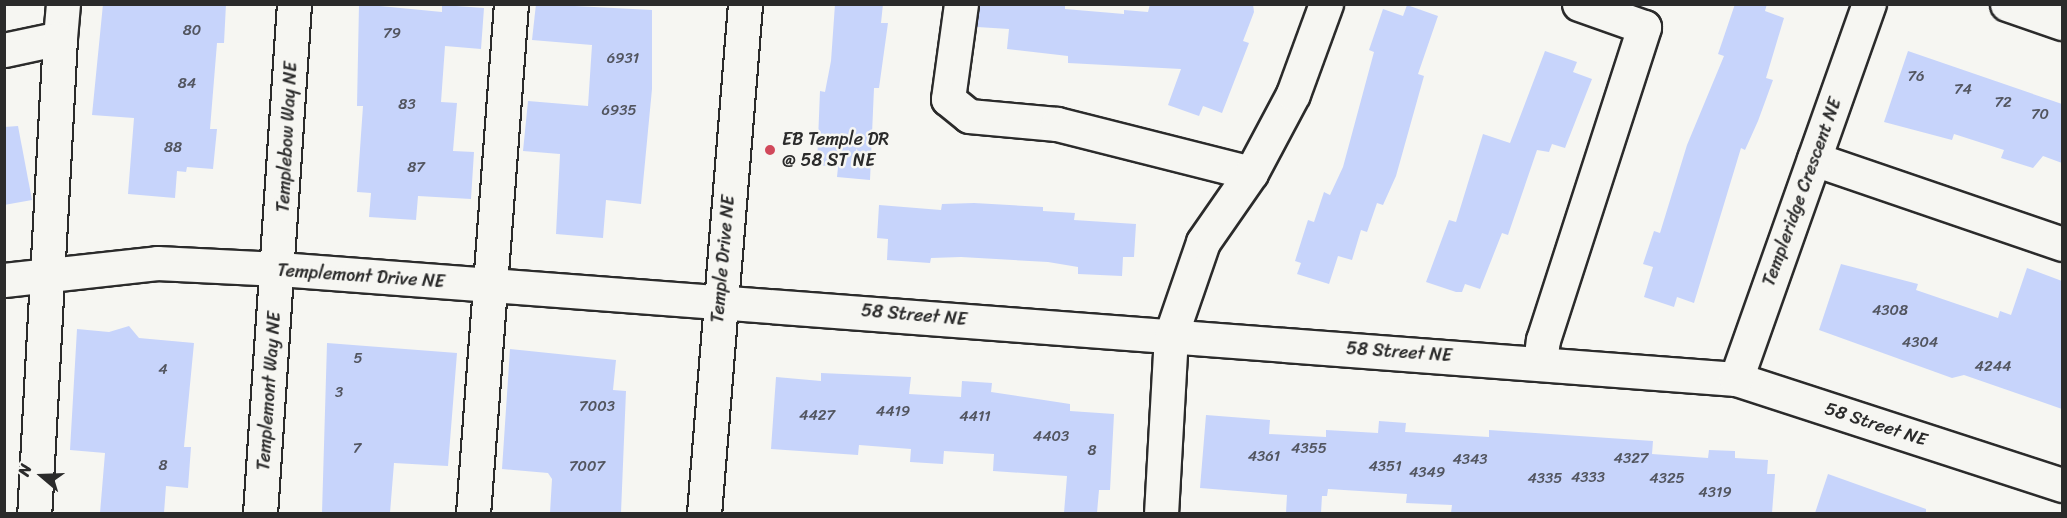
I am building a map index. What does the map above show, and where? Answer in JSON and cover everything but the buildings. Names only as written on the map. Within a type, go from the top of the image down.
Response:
[{"type":"street","points":[[34,513],[63,4]]},
{"type":"street","name":"Templebow Way NE","points":[[279,269],[294,4]]},
{"type":"street","points":[[473,513],[511,4]]},
{"type":"street","name":"Temple Drive NE","points":[[710,513],[719,300],[745,4]]},
{"type":"street","points":[[961,4],[948,99],[969,116],[1057,124],[1251,173]]},
{"type":"street","points":[[1161,513],[1171,335],[1203,242],[1251,173],[1293,94],[1326,4]]},
{"type":"street","points":[[1540,363],[1543,340],[1644,27],[1579,4]]},
{"type":"street","name":"Templeridge Crescent NE","points":[[1736,379],[1869,4]]},
{"type":"street","points":[[2007,4],[2062,23]]},
{"type":"street","points":[[4,50],[60,38]]},
{"type":"street","points":[[1814,159],[2062,244]]},
{"type":"street","name":"Templemont Drive NE","points":[[4,280],[49,272],[157,263],[279,269],[491,286],[719,300]]},
{"type":"street","name":"Templemont Way NE","points":[[260,513],[279,269]]},
{"type":"street","name":"58 Street NE","points":[[719,300],[1736,379],[2062,485]]},
{"type":"place","name":"EB Temple DR @ 58 ST NE","points":[[770,150]]}]
